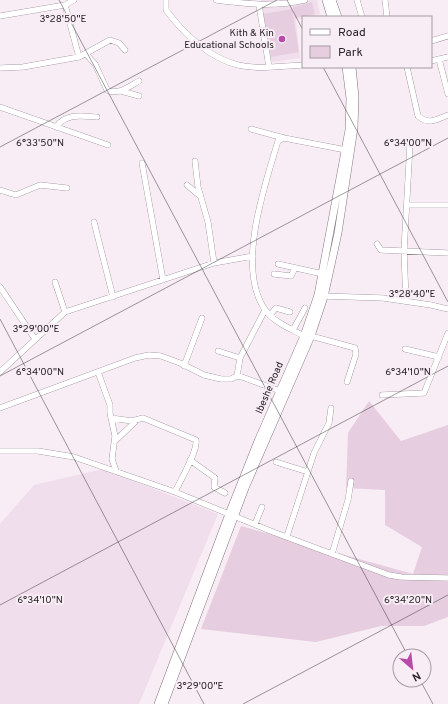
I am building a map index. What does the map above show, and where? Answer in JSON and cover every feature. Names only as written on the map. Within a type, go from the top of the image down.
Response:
[{"type":"main road","points":[[326,0],[332,16]]},
{"type":"main road","points":[[332,0],[338,16]]},
{"type":"main road","name":"Ibeshe Road","points":[[321,296],[323,274],[346,150],[350,98],[346,68]]},
{"type":"main road","name":"Ibeshe Road","points":[[164,704],[232,516],[307,336],[321,296],[338,233],[354,128],[355,97],[352,68]]},
{"type":"main road","name":"Ibeshe Road","points":[[158,704],[280,391],[307,336]]},
{"type":"street","points":[[0,16],[65,5],[74,0]]},
{"type":"street","points":[[166,0],[166,10],[172,18],[187,34],[212,54],[239,65],[270,67],[302,65]]},
{"type":"street","points":[[216,0],[259,5],[288,4],[305,0]]},
{"type":"street","points":[[358,0],[362,16]]},
{"type":"street","points":[[385,0],[387,16]]},
{"type":"street","points":[[65,5],[79,57]]},
{"type":"street","points":[[259,5],[270,67]]},
{"type":"street","points":[[432,41],[448,36]]},
{"type":"street","points":[[0,68],[23,67],[79,57],[110,40],[119,43],[125,50]]},
{"type":"street","points":[[86,54],[95,64],[107,90],[110,92],[121,91],[139,96]]},
{"type":"street","points":[[432,61],[448,57]]},
{"type":"street","points":[[439,59],[448,94]]},
{"type":"street","points":[[408,68],[418,116],[424,121],[431,122],[448,115]]},
{"type":"street","points":[[121,91],[139,81]]},
{"type":"street","points":[[0,107],[108,145]]},
{"type":"street","points":[[56,127],[60,122],[73,116],[97,117]]},
{"type":"street","points":[[251,129],[284,138],[346,150]]},
{"type":"street","points":[[284,138],[278,141],[264,185],[258,211],[253,256],[254,277],[260,300],[265,310],[270,315],[293,330],[307,336],[355,348],[356,354],[346,382]]},
{"type":"street","points":[[406,301],[404,251],[410,144]]},
{"type":"street","points":[[195,161],[197,182],[208,222],[214,263]]},
{"type":"street","points":[[142,163],[163,280]]},
{"type":"street","points":[[187,185],[200,197]]},
{"type":"street","points":[[0,190],[16,195],[35,186],[67,188]]},
{"type":"street","points":[[407,205],[448,205]]},
{"type":"street","points":[[94,222],[113,297]]},
{"type":"street","points":[[377,244],[381,250],[448,253]]},
{"type":"street","points":[[0,372],[65,312],[214,263],[253,256]]},
{"type":"street","points":[[278,264],[323,274]]},
{"type":"street","points":[[274,274],[291,276],[295,268]]},
{"type":"street","points":[[55,282],[65,312]]},
{"type":"street","points":[[0,287],[35,339]]},
{"type":"street","points":[[321,296],[383,298],[448,309]]},
{"type":"street","points":[[270,315],[276,308],[290,312]]},
{"type":"street","points":[[293,330],[305,308]]},
{"type":"street","points":[[237,376],[240,358],[265,310]]},
{"type":"street","points":[[184,366],[202,318]]},
{"type":"street","points":[[382,395],[424,393],[448,334]]},
{"type":"street","points":[[405,349],[439,357]]},
{"type":"street","points":[[218,351],[240,358]]},
{"type":"street","points":[[0,408],[135,358],[149,355],[161,356],[216,378],[231,379],[237,376],[280,391]]},
{"type":"street","points":[[98,372],[110,405],[115,441],[112,460],[116,471]]},
{"type":"street","points":[[287,536],[314,453],[328,423],[331,408]]},
{"type":"street","points":[[111,418],[126,421],[143,418],[194,438],[196,443],[175,492]]},
{"type":"street","points":[[115,441],[137,420]]},
{"type":"street","points":[[0,451],[38,451],[74,457],[175,492],[232,516],[389,575],[401,577],[448,578]]},
{"type":"street","points":[[190,460],[215,478],[214,487],[225,493]]},
{"type":"street","points":[[276,462],[308,472]]},
{"type":"street","points":[[332,554],[352,481]]},
{"type":"street","points":[[255,524],[262,507]]},
{"type":"shaded area","name":"Kith & Kin Educational Schools","points":[[261,0],[317,0],[320,14],[302,16],[302,18],[296,20],[300,58],[273,62],[271,61]]},
{"type":"shaded area","points":[[103,469],[218,514],[139,704],[0,704],[0,524],[34,485]]},
{"type":"green space","points":[[312,2],[315,14],[295,18],[293,7]]},
{"type":"green space","points":[[292,9],[299,52],[271,57],[263,14]]},
{"type":"green space","points":[[369,401],[401,441],[448,425],[448,617],[424,626],[381,626],[316,642],[201,629],[241,526],[413,574],[422,547],[385,525],[385,490],[346,488],[348,433]]},
{"type":"place","name":"Kith & Kin Educational Schools","points":[[282,39]]}]
